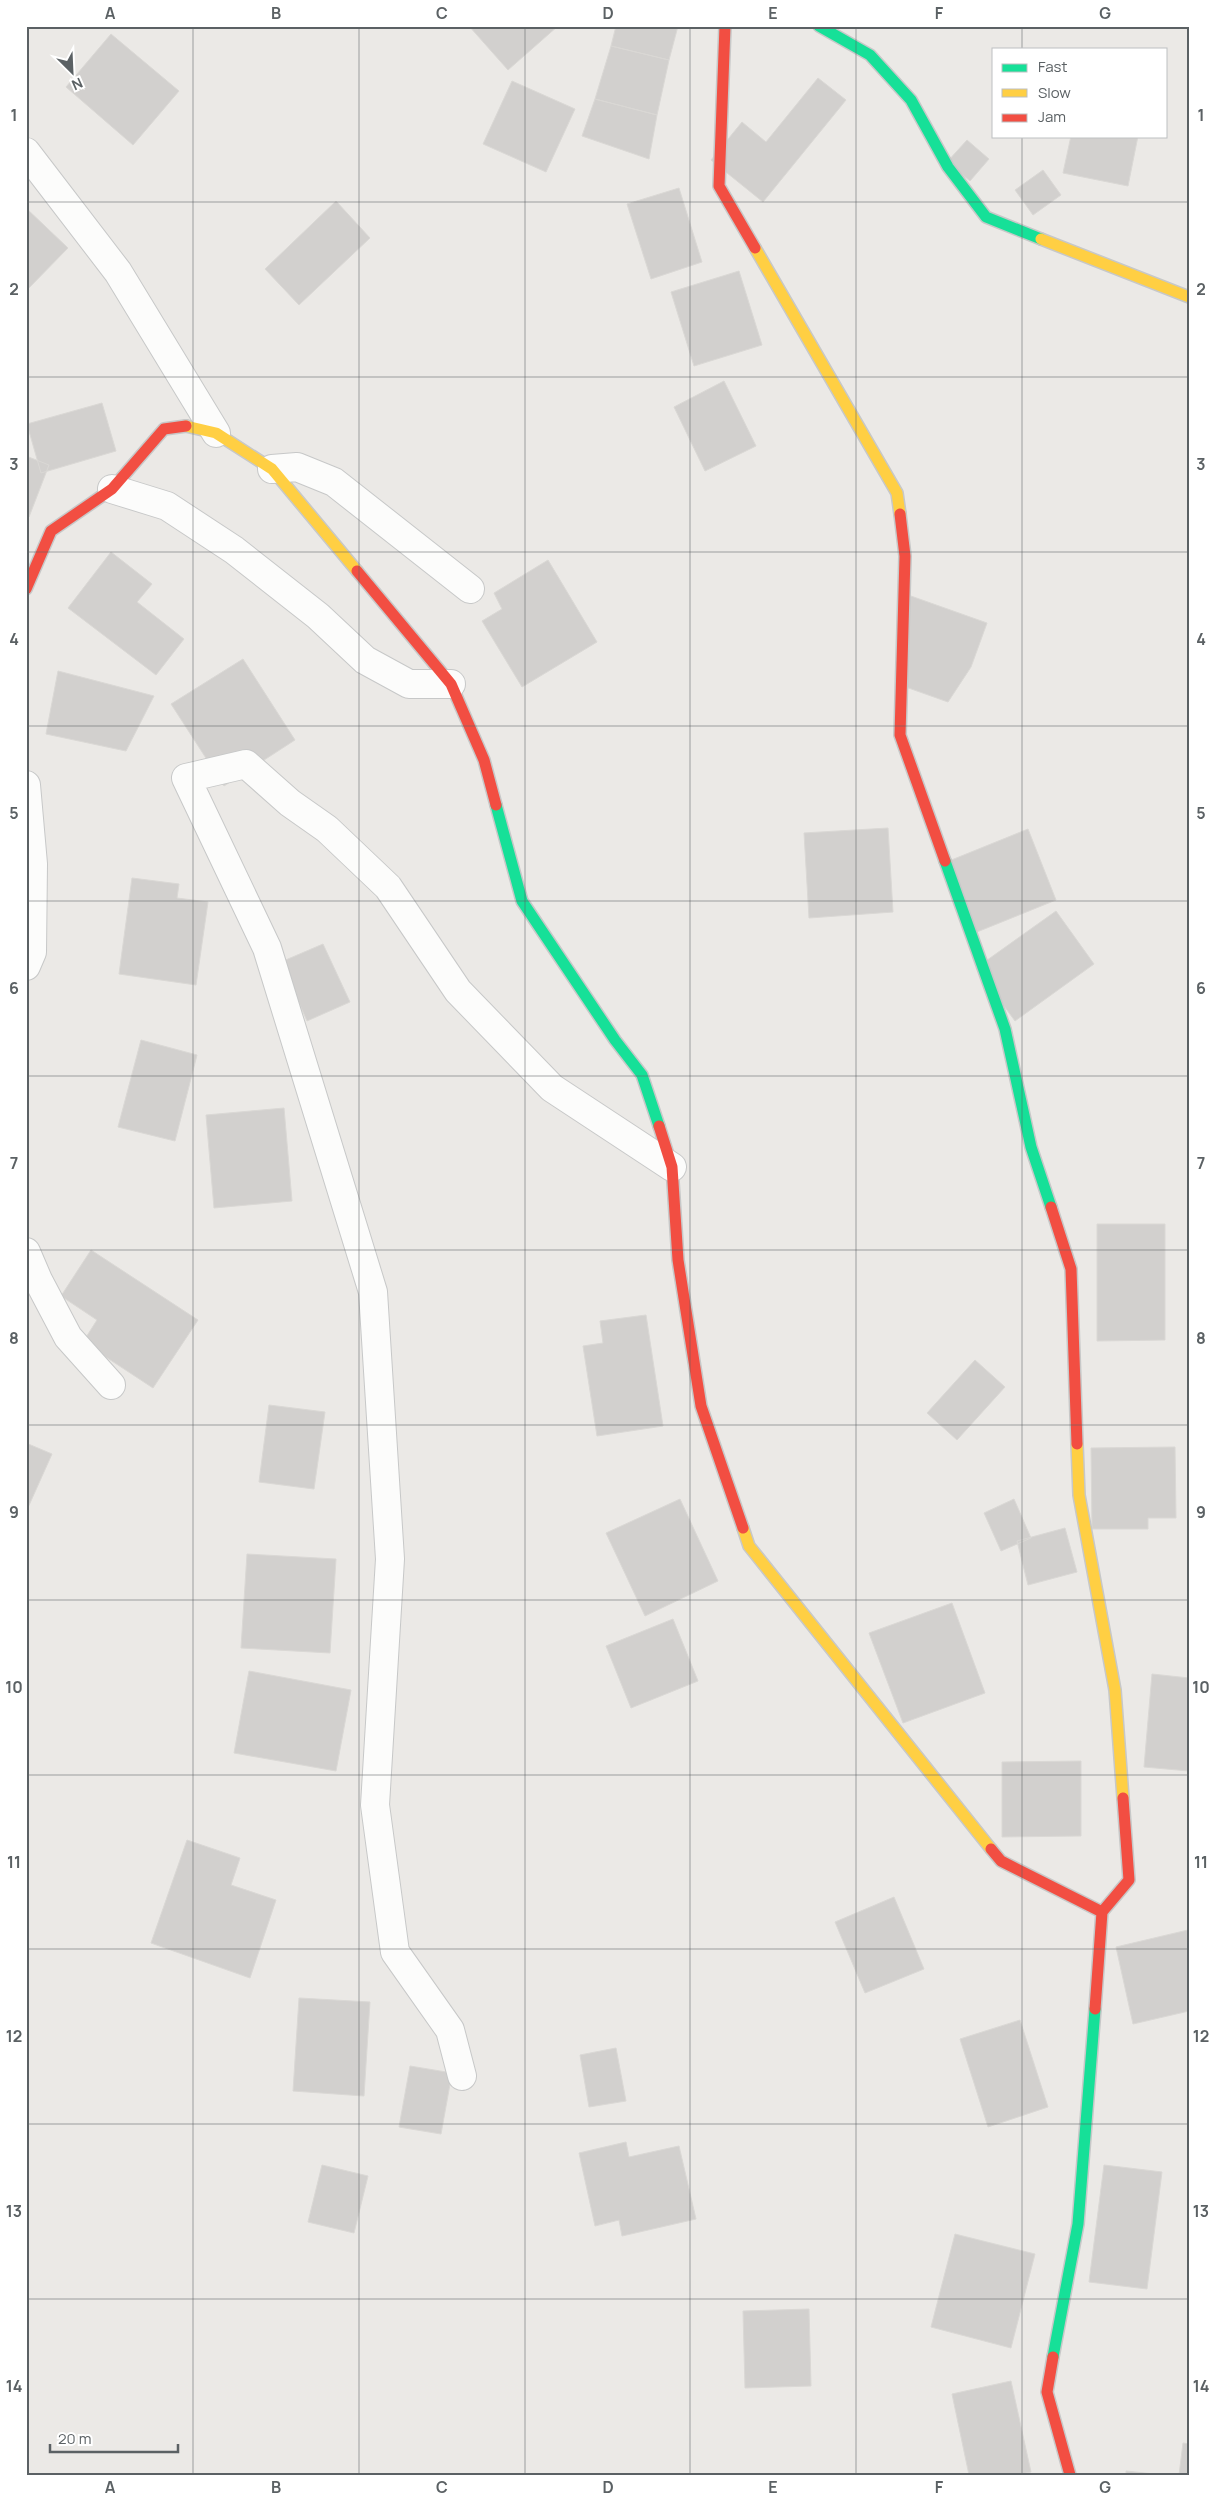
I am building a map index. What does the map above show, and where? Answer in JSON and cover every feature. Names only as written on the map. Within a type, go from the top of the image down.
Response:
[{"type":"street","points":[[725,26],[720,186],[897,493],[905,556],[900,735],[1005,1029],[1031,1147],[1071,1269],[1079,1495],[1115,1690],[1129,1880],[1102,1912],[1078,2224],[1047,2392],[1070,2475]]},
{"type":"street","points":[[818,26],[870,55],[911,100],[948,167],[986,217],[1189,297]]},
{"type":"street","points":[[26,152],[118,272],[216,433]]},
{"type":"street","points":[[26,589],[52,531],[112,489],[164,429],[186,426],[216,433],[272,469],[451,684],[484,760],[522,901],[615,1040],[642,1075],[672,1167],[678,1260],[701,1406],[749,1546],[1001,1861],[1102,1912]]},
{"type":"street","points":[[272,469],[297,467],[334,482],[470,589]]},
{"type":"street","points":[[112,489],[167,506],[226,545],[318,616],[365,660],[409,684],[451,684]]},
{"type":"street","points":[[462,2076],[450,2030],[394,1952],[375,1805],[390,1559],[372,1292],[267,948],[186,778],[246,764],[290,803],[327,828],[388,887],[458,991],[552,1088],[672,1167]]},
{"type":"street","points":[[26,784],[33,864],[32,952],[26,966]]},
{"type":"street","points":[[26,1252],[38,1280],[68,1337],[111,1385]]},
{"type":"building","points":[[469,26],[558,26],[508,70]]},
{"type":"building","points":[[616,26],[678,26],[669,60],[611,46]]},
{"type":"building","points":[[111,34],[179,91],[133,145],[66,87]]},
{"type":"building","points":[[611,46],[669,60],[657,115],[595,99]]},
{"type":"building","points":[[818,78],[846,100],[763,202],[711,160],[742,122],[766,142]]},
{"type":"building","points":[[512,81],[575,109],[546,172],[483,144]]},
{"type":"building","points":[[595,99],[657,115],[649,159],[582,136]]},
{"type":"building","points":[[1071,138],[1138,138],[1128,186],[1063,173]]},
{"type":"building","points":[[967,140],[989,159],[970,181],[947,162]]},
{"type":"building","points":[[1043,170],[1061,195],[1033,215],[1015,190]]},
{"type":"building","points":[[679,188],[702,262],[651,279],[627,204]]},
{"type":"building","points":[[336,201],[370,238],[299,305],[265,269]]},
{"type":"building","points":[[26,208],[68,248],[26,291]]},
{"type":"building","points":[[739,271],[762,345],[694,366],[671,292]]},
{"type":"building","points":[[724,381],[756,446],[705,471],[674,407]]},
{"type":"building","points":[[102,403],[116,451],[41,473],[27,424]]},
{"type":"building","points":[[26,456],[49,465],[29,517],[26,516]]},
{"type":"building","points":[[111,552],[152,584],[137,602],[184,639],[156,675],[68,608]]},
{"type":"building","points":[[548,560],[597,642],[522,687],[482,621],[502,609],[494,593]]},
{"type":"building","points":[[908,595],[987,623],[971,667],[948,702],[903,686]]},
{"type":"building","points":[[243,659],[295,740],[224,786],[171,704]]},
{"type":"building","points":[[58,671],[154,696],[126,751],[46,734]]},
{"type":"building","points":[[888,828],[893,912],[809,918],[804,833]]},
{"type":"building","points":[[1028,829],[1056,900],[972,934],[944,863]]},
{"type":"building","points":[[132,878],[179,884],[177,898],[208,902],[196,985],[119,974]]},
{"type":"building","points":[[1056,911],[1094,964],[1015,1021],[976,968]]},
{"type":"building","points":[[323,944],[350,1002],[307,1021],[281,962]]},
{"type":"building","points":[[141,1040],[197,1055],[175,1141],[118,1127]]},
{"type":"building","points":[[284,1108],[292,1201],[214,1208],[206,1115]]},
{"type":"building","points":[[1097,1224],[1165,1224],[1165,1340],[1097,1341]]},
{"type":"building","points":[[91,1250],[198,1320],[153,1388],[83,1342],[97,1320],[61,1296]]},
{"type":"building","points":[[646,1315],[663,1426],[597,1436],[583,1346],[603,1343],[600,1321]]},
{"type":"building","points":[[975,1360],[1005,1387],[957,1440],[927,1413]]},
{"type":"building","points":[[269,1405],[325,1412],[314,1489],[259,1482]]},
{"type":"building","points":[[26,1443],[52,1454],[26,1512]]},
{"type":"building","points":[[1175,1447],[1176,1518],[1148,1518],[1148,1529],[1092,1529],[1091,1448]]},
{"type":"building","points":[[680,1499],[718,1581],[645,1616],[606,1533]]},
{"type":"building","points":[[1014,1499],[1031,1538],[1001,1551],[984,1513]]},
{"type":"building","points":[[1065,1528],[1077,1572],[1028,1585],[1017,1541]]},
{"type":"building","points":[[247,1554],[336,1559],[330,1653],[241,1648]]},
{"type":"building","points":[[952,1603],[985,1693],[903,1723],[869,1633]]},
{"type":"building","points":[[673,1619],[698,1681],[631,1708],[606,1646]]},
{"type":"building","points":[[249,1671],[351,1690],[336,1771],[234,1753]]},
{"type":"building","points":[[1152,1674],[1189,1678],[1189,1771],[1144,1767]]},
{"type":"building","points":[[1081,1761],[1081,1836],[1002,1837],[1002,1762]]},
{"type":"building","points":[[187,1840],[240,1858],[231,1885],[276,1900],[250,1978],[151,1943]]},
{"type":"building","points":[[894,1897],[924,1969],[865,1993],[835,1922]]},
{"type":"building","points":[[1188,1930],[1189,2011],[1133,2024],[1116,1947]]},
{"type":"building","points":[[299,1998],[370,2002],[364,2096],[293,2091]]},
{"type":"building","points":[[1020,2020],[1048,2107],[988,2127],[960,2039]]},
{"type":"building","points":[[616,2048],[626,2101],[589,2107],[580,2055]]},
{"type":"building","points":[[410,2066],[452,2073],[441,2134],[399,2127]]},
{"type":"building","points":[[626,2142],[629,2157],[679,2146],[696,2219],[622,2236],[619,2220],[595,2226],[579,2153]]},
{"type":"building","points":[[322,2165],[368,2176],[354,2233],[308,2222]]},
{"type":"building","points":[[1104,2165],[1162,2172],[1147,2289],[1089,2282]]},
{"type":"building","points":[[955,2234],[1035,2254],[1011,2348],[931,2327]]},
{"type":"building","points":[[809,2309],[811,2386],[745,2388],[743,2311]]},
{"type":"building","points":[[1011,2381],[1031,2472],[1016,2475],[969,2475],[952,2394]]},
{"type":"building","points":[[1183,2443],[1189,2444],[1189,2475],[1179,2475]]},
{"type":"building","points":[[1126,2471],[1163,2475],[1126,2475]]},
{"type":"traffic: fast","points":[[819,26],[870,55],[911,100],[948,167],[986,217],[1041,239]]},
{"type":"traffic: fast","points":[[496,805],[522,901],[615,1040],[642,1075],[659,1126]]},
{"type":"traffic: fast","points":[[945,861],[1005,1029],[1031,1147],[1051,1207]]},
{"type":"traffic: fast","points":[[1053,2357],[1078,2224],[1095,2009]]},
{"type":"traffic: slow","points":[[1041,239],[1189,297]]},
{"type":"traffic: slow","points":[[755,248],[897,493],[900,514]]},
{"type":"traffic: slow","points":[[186,426],[216,433],[272,469],[357,571]]},
{"type":"traffic: slow","points":[[1077,1444],[1079,1495],[1115,1690],[1123,1798]]},
{"type":"traffic: slow","points":[[743,1528],[749,1546],[991,1849]]},
{"type":"traffic: jam","points":[[725,26],[719,186],[755,248]]},
{"type":"traffic: jam","points":[[26,589],[51,531],[112,489],[164,429],[186,426]]},
{"type":"traffic: jam","points":[[900,514],[905,556],[900,735],[945,861]]},
{"type":"traffic: jam","points":[[357,571],[451,684],[484,760],[496,805]]},
{"type":"traffic: jam","points":[[659,1126],[672,1167],[678,1260],[701,1406],[743,1528]]},
{"type":"traffic: jam","points":[[1051,1207],[1071,1269],[1077,1444]]},
{"type":"traffic: jam","points":[[1095,2009],[1102,1912],[1129,1880],[1123,1798]]},
{"type":"traffic: jam","points":[[991,1849],[1001,1861],[1102,1912]]},
{"type":"traffic: jam","points":[[1053,2357],[1047,2392],[1070,2475]]}]
